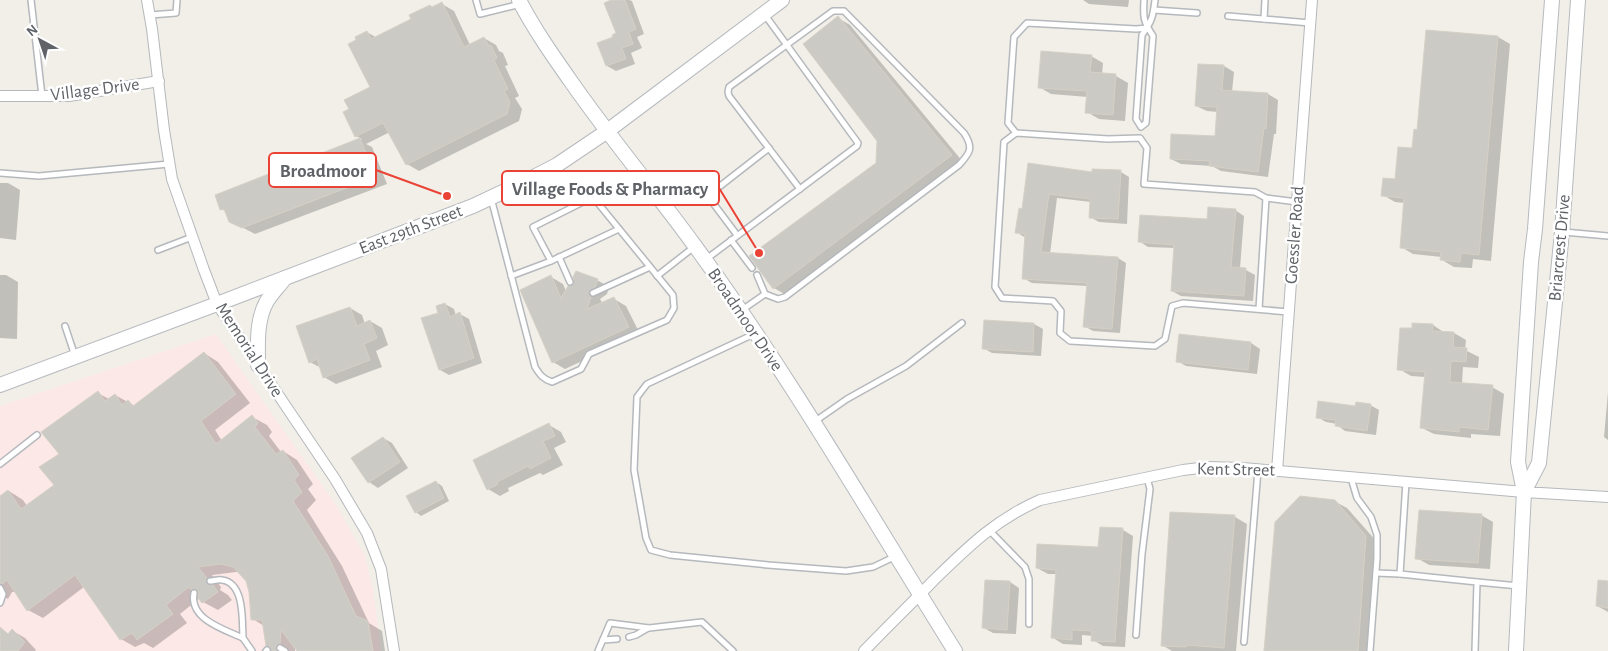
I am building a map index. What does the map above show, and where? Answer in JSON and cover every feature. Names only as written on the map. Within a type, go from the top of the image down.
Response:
[{"type":"main road","name":"East 29th Street","points":[[0,385],[217,304],[491,198],[557,165],[606,132],[782,0]]},
{"type":"main road","name":"Briarcrest Drive","points":[[1516,651],[1524,492],[1518,462],[1531,262],[1536,229],[1552,0]]},
{"type":"main road","name":"Briarcrest Drive","points":[[1524,492],[1539,463],[1562,232],[1578,0]]},
{"type":"main road","name":"Broadmoor Drive","points":[[520,2],[547,47],[606,132],[695,246],[756,333],[955,651]]},
{"type":"main road","points":[[258,365],[258,334],[266,303],[285,278]]},
{"type":"street","name":"Memorial Drive","points":[[147,0],[172,179],[217,304],[335,479],[366,533],[381,569],[394,651]]},
{"type":"street","name":"Goessler Road","points":[[1277,471],[1312,0]]},
{"type":"street","name":"Village Drive","points":[[0,96],[69,96],[159,81]]},
{"type":"street","name":"Kent Street","points":[[864,651],[972,543],[1019,509],[1040,500],[1183,470],[1208,467],[1258,469],[1524,492],[1608,497]]},
{"type":"lane","points":[[31,0],[42,96]]},
{"type":"lane","points":[[150,16],[176,13],[177,0]]},
{"type":"lane","points":[[476,0],[480,14],[520,2]]},
{"type":"lane","points":[[1141,127],[1146,122],[1153,36],[1143,17],[1144,0]]},
{"type":"lane","points":[[1155,0],[1154,17],[1142,35],[1136,119],[1141,127],[1140,138],[1147,148],[1144,184],[1255,192],[1266,198],[1297,202]]},
{"type":"lane","points":[[1264,19],[1266,0]]},
{"type":"lane","points":[[1154,10],[1196,13]]},
{"type":"lane","points":[[757,275],[765,294],[778,299],[785,297],[960,165],[970,149],[970,142],[964,133],[844,11],[834,11],[729,87],[729,96],[800,189]]},
{"type":"lane","points":[[705,260],[857,146],[858,143],[764,14]]},
{"type":"lane","points":[[1228,16],[1310,24]]},
{"type":"lane","points":[[1016,133],[1008,123],[1014,37],[1027,23],[1148,28]]},
{"type":"lane","points":[[1140,138],[1108,139],[1016,133],[1004,142],[995,287],[1002,298],[1053,301],[1061,311],[1060,332],[1070,341],[1155,346],[1165,339],[1172,306],[1183,303],[1289,312]]},
{"type":"lane","points":[[737,235],[710,199],[710,194],[769,148]]},
{"type":"lane","points":[[0,172],[39,176],[170,164]]},
{"type":"lane","points":[[491,198],[535,368],[546,380],[552,382],[582,369],[589,354],[667,320],[674,308],[673,295],[593,197],[533,227],[551,261]]},
{"type":"lane","points":[[1258,309],[1266,198]]},
{"type":"lane","points":[[511,276],[551,261],[619,229]]},
{"type":"lane","points":[[1562,232],[1608,236]]},
{"type":"lane","points":[[158,250],[192,237]]},
{"type":"lane","points":[[731,240],[752,268]]},
{"type":"lane","points":[[657,276],[695,246]]},
{"type":"lane","points":[[560,257],[570,282]]},
{"type":"lane","points":[[593,293],[650,267]]},
{"type":"lane","points":[[740,311],[765,294]]},
{"type":"lane","points":[[813,422],[847,399],[906,366],[962,323]]},
{"type":"lane","points":[[65,326],[76,357]]},
{"type":"lane","points":[[756,333],[647,384],[637,396],[634,470],[646,538],[651,550],[680,556],[846,571],[873,567],[896,556]]},
{"type":"lane","points":[[0,464],[37,435]]},
{"type":"lane","points":[[1244,642],[1258,469]]},
{"type":"lane","points":[[1351,477],[1356,498],[1371,517],[1377,535],[1370,651]]},
{"type":"lane","points":[[1136,635],[1142,554],[1150,489],[1147,478]]},
{"type":"lane","points":[[1400,574],[1406,482]]},
{"type":"lane","points":[[989,529],[1025,567],[1029,578],[1029,624]]},
{"type":"lane","points":[[1376,573],[1519,586]]},
{"type":"lane","points":[[210,581],[222,580],[232,584],[238,592],[243,638]]},
{"type":"lane","points":[[1474,651],[1477,582]]},
{"type":"lane","points":[[0,588],[3,594],[0,603]]},
{"type":"lane","points":[[194,593],[192,600],[202,617],[243,638],[252,651]]},
{"type":"lane","points":[[598,651],[610,623],[649,628],[702,622],[733,651]]},
{"type":"lane","points":[[629,637],[649,628]]},
{"type":"lane","points":[[603,640],[617,639]]},
{"type":"shaded area","points":[[216,334],[336,505],[365,556],[373,590],[381,651],[0,651],[0,406]]},
{"type":"building","points":[[611,0],[625,0],[636,29],[629,32],[633,44],[622,48],[626,59],[606,66],[597,43],[613,37],[612,35],[616,33],[604,3]]},
{"type":"building","points":[[442,2],[464,47],[484,37],[489,46],[491,45],[497,58],[494,60],[508,89],[504,91],[510,102],[507,114],[406,165],[383,123],[355,137],[343,112],[349,109],[344,100],[370,87],[348,44],[356,40],[355,37],[367,31],[371,39],[411,19],[409,15],[430,5],[432,7]]},
{"type":"building","points":[[838,16],[952,155],[773,289],[749,256],[876,163],[877,141],[803,44]]},
{"type":"building","points":[[1426,30],[1498,36],[1479,255],[1461,253],[1460,262],[1440,260],[1441,252],[1400,248],[1404,198],[1381,196],[1383,178],[1395,179],[1398,147],[1412,148],[1414,129],[1417,130]]},
{"type":"building","points":[[1041,51],[1092,55],[1090,72],[1116,74],[1113,115],[1085,113],[1087,91],[1038,88]]},
{"type":"building","points":[[1198,64],[1224,65],[1222,90],[1268,93],[1266,129],[1264,128],[1258,172],[1209,166],[1210,161],[1170,159],[1171,134],[1215,136],[1217,107],[1195,106]]},
{"type":"building","points":[[360,138],[375,177],[242,228],[229,222],[224,209],[220,210],[215,195]]},
{"type":"building","points":[[1028,163],[1092,172],[1092,169],[1121,170],[1118,219],[1089,218],[1090,199],[1049,194],[1041,252],[1118,257],[1112,329],[1083,327],[1087,283],[1022,279],[1025,234],[1015,233],[1019,208],[1022,209]]},
{"type":"building","points":[[1208,207],[1236,209],[1231,267],[1246,268],[1244,296],[1171,291],[1174,245],[1138,242],[1140,215],[1207,219]]},
{"type":"building","points":[[576,271],[598,279],[595,287],[589,292],[591,297],[587,309],[614,297],[629,327],[552,363],[520,290],[551,275],[561,298],[568,286],[574,284],[573,277]]},
{"type":"building","points":[[445,303],[450,317],[460,312],[474,358],[439,370],[421,318],[438,313],[436,306]]},
{"type":"building","points":[[350,307],[357,326],[370,320],[377,338],[364,344],[370,360],[323,378],[317,359],[309,363],[296,326]]},
{"type":"building","points":[[984,320],[1034,323],[1033,352],[982,349]]},
{"type":"building","points":[[1412,323],[1433,324],[1432,331],[1454,332],[1453,347],[1467,348],[1466,362],[1451,361],[1450,382],[1493,385],[1488,430],[1459,427],[1459,432],[1420,428],[1425,372],[1397,370],[1400,328],[1412,328]]},
{"type":"building","points":[[1179,334],[1251,342],[1248,370],[1176,362]]},
{"type":"building","points":[[204,352],[236,394],[201,421],[216,444],[252,415],[258,423],[255,427],[276,454],[283,450],[299,475],[294,480],[302,492],[293,501],[328,556],[356,616],[368,621],[373,651],[297,651],[281,630],[280,644],[276,646],[277,651],[271,651],[270,647],[266,646],[262,620],[251,620],[249,592],[246,581],[233,567],[221,564],[198,567],[207,578],[207,584],[213,585],[218,592],[202,603],[198,598],[198,590],[191,590],[189,587],[166,605],[173,614],[137,640],[132,633],[120,640],[75,575],[27,611],[7,580],[0,584],[0,496],[8,490],[21,509],[54,485],[39,467],[59,454],[41,432],[98,391],[105,401],[115,394],[122,405],[128,400],[133,406]]},
{"type":"building","points":[[1318,401],[1355,406],[1356,402],[1371,404],[1367,431],[1335,426],[1336,420],[1316,418]]},
{"type":"building","points":[[549,423],[555,436],[543,441],[551,458],[530,469],[528,466],[497,482],[498,484],[487,490],[473,460]]},
{"type":"building","points":[[383,437],[400,462],[368,483],[351,458]]},
{"type":"building","points":[[436,481],[444,498],[415,513],[406,496]]},
{"type":"building","points":[[1300,496],[1335,500],[1366,536],[1358,651],[1264,651],[1275,522]]},
{"type":"building","points":[[1419,510],[1482,514],[1478,563],[1415,559]]},
{"type":"building","points":[[1170,512],[1235,515],[1224,648],[1187,645],[1186,647],[1161,646]]},
{"type":"building","points":[[1100,527],[1123,528],[1115,642],[1091,641],[1092,631],[1072,630],[1072,640],[1051,638],[1056,570],[1036,568],[1037,544],[1098,547]]},
{"type":"building","points":[[985,580],[1010,581],[1007,630],[982,628]]},
{"type":"building","points":[[1598,580],[1608,581],[1608,608],[1596,606]]},
{"type":"building","points":[[0,627],[8,634],[12,629],[25,642],[18,651],[0,651]]},
{"type":"place","name":"Broadmoor","points":[[447,196]]},
{"type":"place","name":"Village Foods & Pharmacy","points":[[759,253]]}]
